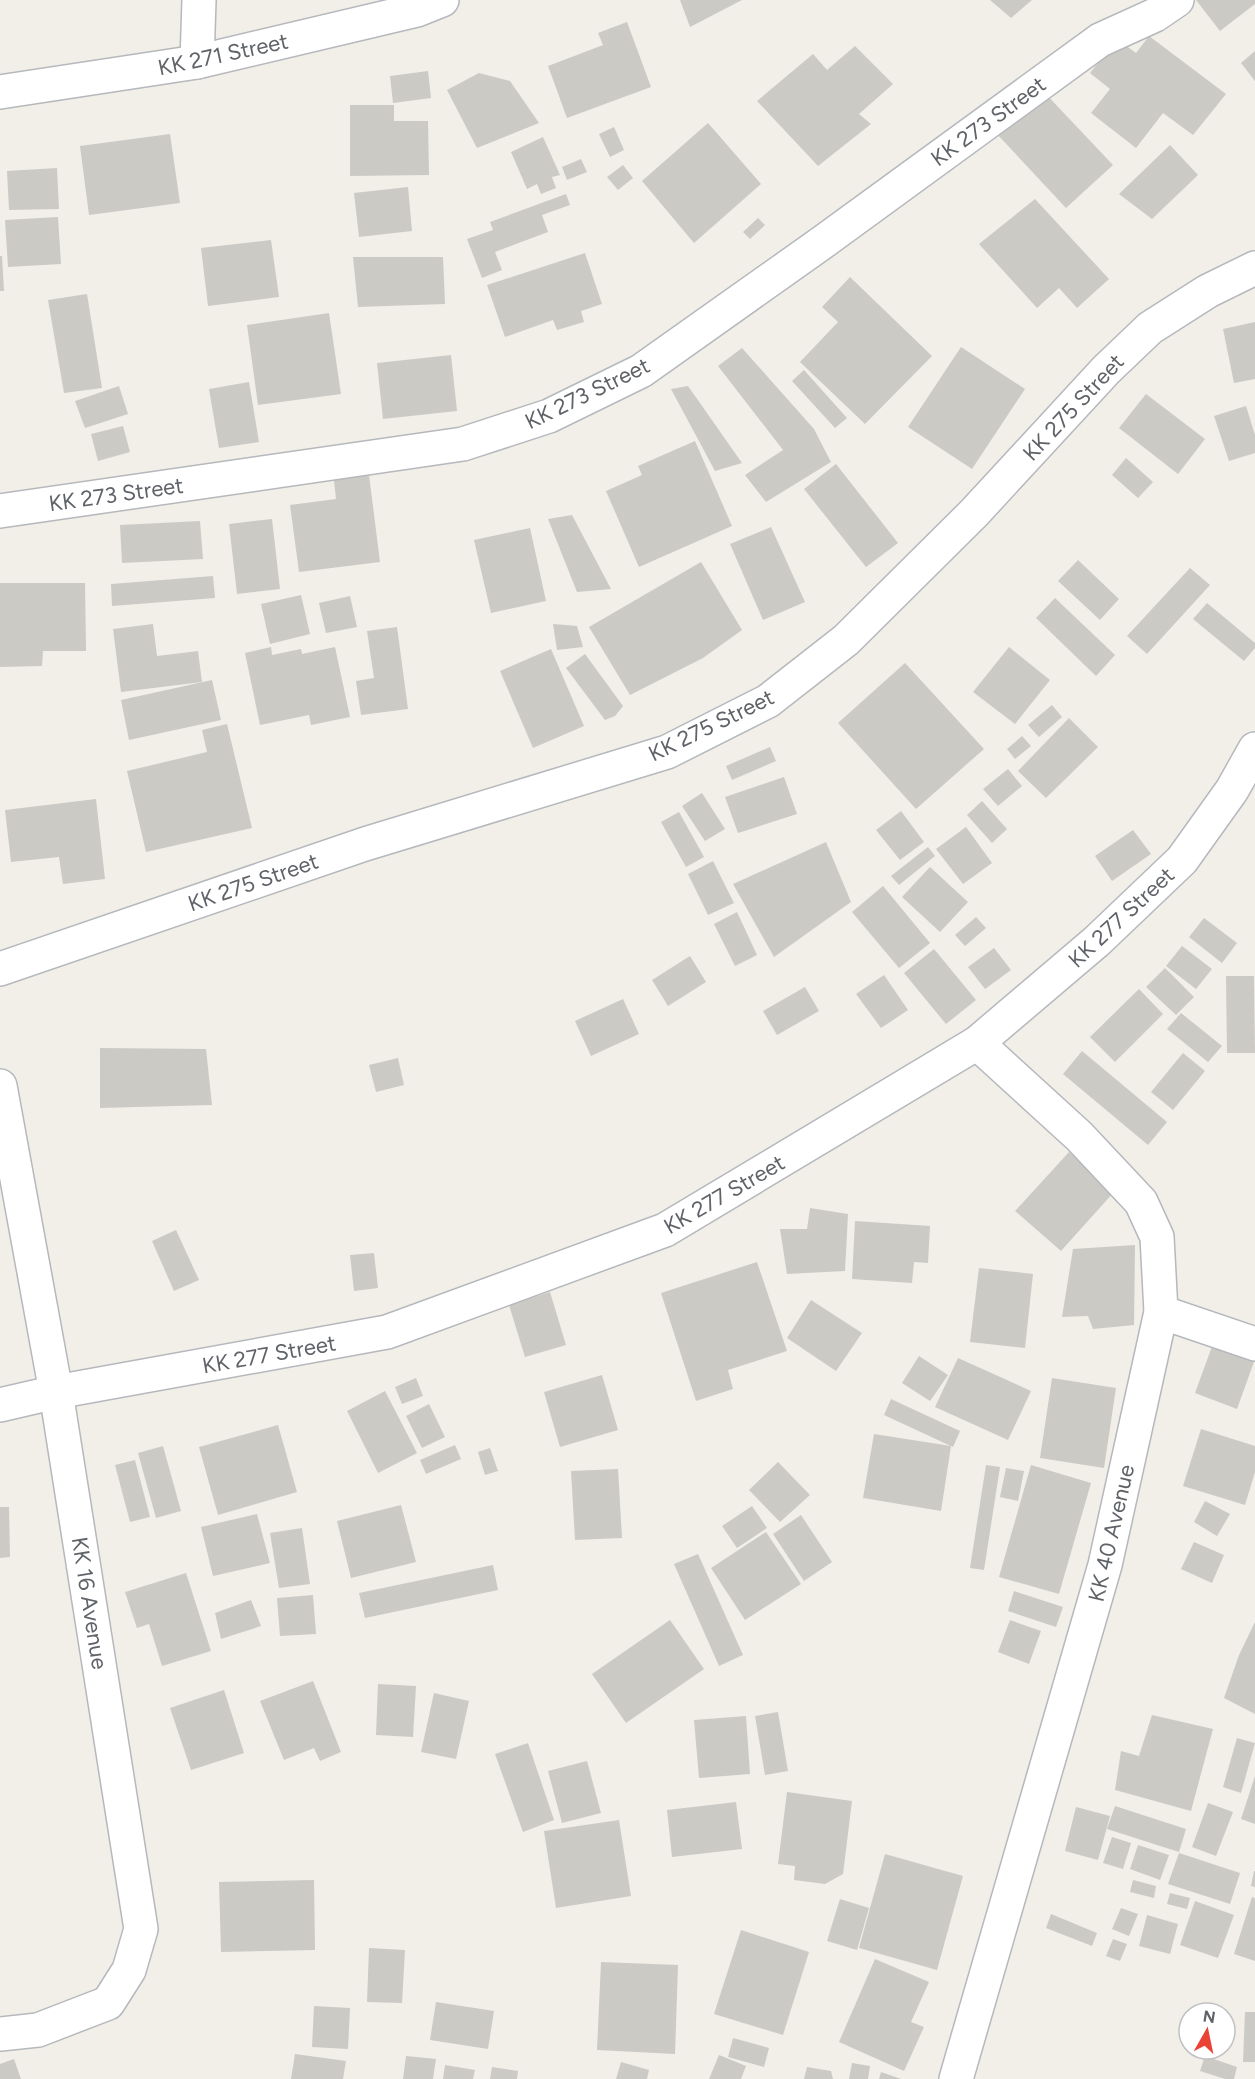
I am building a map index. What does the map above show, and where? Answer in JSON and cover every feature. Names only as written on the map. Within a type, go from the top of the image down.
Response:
[{"type":"street","points":[[197,62],[199,0]]},
{"type":"street","name":"KK 271 Street","points":[[0,92],[197,62],[417,10],[442,0]]},
{"type":"street","name":"KK 273 Street","points":[[0,511],[463,444],[549,416],[641,371],[823,242],[1100,40],[1155,15],[1177,0]]},
{"type":"street","name":"KK 275 Street","points":[[0,969],[365,844],[667,752],[768,700],[846,640],[974,513],[1106,370],[1150,328],[1208,291],[1255,268]]},
{"type":"street","name":"KK 277 Street","points":[[0,1405],[56,1392],[387,1332],[664,1230],[977,1043],[1097,941],[1182,860],[1232,790],[1255,749]]},
{"type":"street","name":"KK 40 Avenue","points":[[956,2079],[1106,1565],[1161,1312],[1157,1237],[1141,1202],[1079,1136],[977,1043]]},
{"type":"street","name":"KK 16 Avenue","points":[[0,1086],[56,1392],[141,1929],[129,1970],[108,2003],[38,2030],[0,2034]]},
{"type":"street","points":[[1161,1312],[1255,1344]]},
{"type":"building","points":[[680,0],[742,0],[690,27]]},
{"type":"building","points":[[990,0],[1032,0],[1011,18]]},
{"type":"building","points":[[1196,0],[1255,0],[1255,4],[1220,31]]},
{"type":"building","points":[[627,22],[651,87],[567,118],[548,66],[603,45],[598,33]]},
{"type":"building","points":[[1149,36],[1226,94],[1193,135],[1163,113],[1136,148],[1091,113],[1110,89],[1090,73],[1117,39],[1136,53]]},
{"type":"building","points":[[855,46],[893,84],[859,114],[871,124],[818,166],[757,101],[813,54],[827,70]]},
{"type":"building","points":[[1255,51],[1255,81],[1241,63]]},
{"type":"building","points":[[428,71],[431,98],[393,103],[390,76]]},
{"type":"building","points":[[479,73],[510,81],[539,123],[477,148],[447,90]]},
{"type":"building","points":[[1043,91],[1113,165],[1066,208],[996,133]]},
{"type":"building","points":[[350,105],[394,105],[394,121],[428,121],[429,175],[350,176]]},
{"type":"building","points":[[708,123],[761,184],[694,243],[642,181]]},
{"type":"building","points":[[614,127],[624,150],[610,157],[599,134]]},
{"type":"building","points":[[170,134],[180,203],[89,215],[80,146]]},
{"type":"building","points":[[543,137],[560,175],[552,177],[556,188],[541,194],[537,184],[527,189],[511,152]]},
{"type":"building","points":[[1170,145],[1198,175],[1152,219],[1119,194]]},
{"type":"building","points":[[581,159],[587,172],[567,180],[562,167]]},
{"type":"building","points":[[623,165],[633,178],[618,190],[607,177]]},
{"type":"building","points":[[57,168],[59,209],[9,210],[7,171]]},
{"type":"building","points":[[408,187],[412,231],[359,237],[354,193]]},
{"type":"building","points":[[566,194],[570,205],[542,215],[548,232],[495,252],[502,270],[482,278],[467,239],[493,230],[490,222]]},
{"type":"building","points":[[1035,199],[1109,279],[1077,308],[1059,288],[1037,308],[979,244]]},
{"type":"building","points":[[58,217],[61,264],[8,267],[5,220]]},
{"type":"building","points":[[758,218],[765,225],[750,239],[743,232]]},
{"type":"building","points":[[271,240],[279,297],[208,306],[201,248]]},
{"type":"building","points":[[585,253],[602,304],[581,311],[584,322],[557,330],[553,320],[505,337],[487,285]]},
{"type":"building","points":[[0,256],[2,256],[4,291],[0,291]]},
{"type":"building","points":[[353,257],[443,257],[445,304],[358,307]]},
{"type":"building","points":[[850,277],[932,356],[865,424],[800,362],[838,322],[822,307]]},
{"type":"building","points":[[87,294],[102,388],[64,393],[48,300]]},
{"type":"building","points":[[329,313],[341,394],[258,405],[247,325]]},
{"type":"building","points":[[1255,322],[1255,379],[1234,383],[1223,329]]},
{"type":"building","points":[[961,347],[1025,389],[972,469],[908,427]]},
{"type":"building","points":[[742,348],[814,429],[831,462],[766,502],[745,475],[783,450],[718,366]]},
{"type":"building","points":[[451,355],[457,411],[383,419],[377,363]]},
{"type":"building","points":[[804,370],[847,418],[835,428],[792,381]]},
{"type":"building","points":[[249,382],[259,442],[219,448],[209,389]]},
{"type":"building","points":[[119,386],[128,414],[85,428],[75,401]]},
{"type":"building","points":[[688,386],[742,463],[715,471],[671,389]]},
{"type":"building","points":[[1146,394],[1205,439],[1178,474],[1119,428]]},
{"type":"building","points":[[1246,406],[1255,435],[1255,453],[1229,461],[1214,416]]},
{"type":"building","points":[[123,426],[130,452],[98,461],[91,434]]},
{"type":"building","points":[[695,441],[732,526],[639,567],[606,491],[642,475],[638,466]]},
{"type":"building","points":[[1126,458],[1153,482],[1138,498],[1112,475]]},
{"type":"building","points":[[836,464],[898,543],[866,567],[804,489]]},
{"type":"building","points":[[368,467],[380,562],[299,572],[290,505],[336,499],[333,472]]},
{"type":"building","points":[[572,515],[611,589],[577,592],[548,519]]},
{"type":"building","points":[[272,519],[280,589],[237,594],[229,524]]},
{"type":"building","points":[[200,521],[203,559],[122,563],[120,525]]},
{"type":"building","points":[[771,527],[805,602],[763,620],[730,544]]},
{"type":"building","points":[[530,528],[546,601],[491,613],[474,540]]},
{"type":"building","points":[[1078,560],[1119,599],[1100,620],[1058,581]]},
{"type":"building","points":[[701,562],[742,630],[703,658],[630,695],[589,627]]},
{"type":"building","points":[[1190,568],[1210,585],[1147,654],[1127,636]]},
{"type":"building","points":[[213,576],[215,598],[112,606],[111,584]]},
{"type":"building","points":[[0,583],[85,583],[86,651],[43,651],[42,666],[0,667]]},
{"type":"building","points":[[301,595],[310,634],[270,644],[261,604]]},
{"type":"building","points":[[350,596],[357,627],[326,633],[319,603]]},
{"type":"building","points":[[1055,598],[1115,655],[1096,676],[1036,618]]},
{"type":"building","points":[[1207,603],[1255,643],[1255,648],[1244,661],[1193,619]]},
{"type":"building","points":[[153,624],[157,656],[198,651],[202,682],[121,692],[113,629]]},
{"type":"building","points":[[553,624],[577,626],[583,647],[557,650]]},
{"type":"building","points":[[397,627],[408,709],[361,715],[356,681],[374,678],[367,631]]},
{"type":"building","points":[[271,647],[272,655],[301,649],[302,654],[335,647],[350,717],[311,725],[309,715],[260,725],[245,653]]},
{"type":"building","points":[[1009,647],[1050,680],[1015,724],[973,692]]},
{"type":"building","points":[[551,649],[584,726],[533,748],[500,671]]},
{"type":"building","points":[[585,654],[623,706],[615,716],[605,720],[566,668]]},
{"type":"building","points":[[905,663],[984,749],[916,809],[838,723]]},
{"type":"building","points":[[212,680],[221,720],[129,740],[121,700]]},
{"type":"building","points":[[1052,705],[1062,717],[1039,737],[1028,725]]},
{"type":"building","points":[[1069,718],[1098,747],[1046,798],[1018,771]]},
{"type":"building","points":[[227,724],[252,828],[146,852],[127,771],[207,752],[202,730]]},
{"type":"building","points":[[1022,736],[1031,746],[1015,759],[1007,749]]},
{"type":"building","points":[[770,747],[776,761],[732,780],[726,766]]},
{"type":"building","points":[[1008,769],[1022,786],[998,806],[983,789]]},
{"type":"building","points":[[784,777],[797,814],[738,833],[725,797]]},
{"type":"building","points":[[702,793],[725,829],[705,841],[682,806]]},
{"type":"building","points":[[96,799],[105,879],[63,884],[59,857],[11,862],[5,810]]},
{"type":"building","points":[[982,801],[1007,829],[992,843],[967,815]]},
{"type":"building","points":[[901,811],[924,842],[900,860],[876,830]]},
{"type":"building","points":[[679,812],[704,857],[686,867],[661,822]]},
{"type":"building","points":[[966,827],[992,863],[963,884],[936,849]]},
{"type":"building","points":[[1133,830],[1151,854],[1112,881],[1095,856]]},
{"type":"building","points":[[826,842],[851,902],[774,957],[733,884]]},
{"type":"building","points":[[928,847],[935,856],[899,885],[891,876]]},
{"type":"building","points":[[713,861],[734,903],[708,915],[688,874]]},
{"type":"building","points":[[930,867],[968,902],[940,932],[902,897]]},
{"type":"building","points":[[883,886],[930,943],[899,968],[852,912]]},
{"type":"building","points":[[737,912],[757,955],[735,966],[714,924]]},
{"type":"building","points":[[976,917],[986,928],[965,946],[955,935]]},
{"type":"building","points":[[1204,918],[1237,943],[1222,963],[1189,937]]},
{"type":"building","points":[[1182,946],[1212,969],[1196,989],[1166,966]]},
{"type":"building","points":[[994,948],[1011,970],[985,989],[968,967]]},
{"type":"building","points":[[934,949],[976,1000],[946,1024],[904,973]]},
{"type":"building","points":[[690,956],[706,982],[668,1006],[652,980]]},
{"type":"building","points":[[1165,968],[1194,997],[1176,1015],[1146,987]]},
{"type":"building","points":[[884,975],[908,1010],[881,1028],[856,994]]},
{"type":"building","points":[[1226,976],[1254,976],[1255,1053],[1227,1053]]},
{"type":"building","points":[[805,987],[819,1011],[777,1035],[763,1011]]},
{"type":"building","points":[[1139,989],[1163,1014],[1115,1062],[1090,1037]]},
{"type":"building","points":[[623,999],[639,1034],[591,1056],[575,1021]]},
{"type":"building","points":[[1181,1013],[1222,1046],[1208,1062],[1167,1029]]},
{"type":"building","points":[[100,1048],[206,1049],[212,1105],[100,1108]]},
{"type":"building","points":[[1082,1051],[1167,1122],[1148,1145],[1063,1074]]},
{"type":"building","points":[[1183,1053],[1205,1071],[1173,1110],[1151,1092]]},
{"type":"building","points":[[398,1058],[404,1085],[376,1092],[369,1065]]},
{"type":"building","points":[[1069,1152],[1114,1192],[1061,1251],[1015,1211]]},
{"type":"building","points":[[810,1208],[848,1214],[845,1271],[787,1274],[780,1229],[807,1229]]},
{"type":"building","points":[[855,1221],[930,1226],[928,1263],[914,1262],[912,1283],[852,1279]]},
{"type":"building","points":[[176,1230],[199,1280],[174,1291],[152,1241]]},
{"type":"building","points":[[1135,1245],[1134,1325],[1093,1329],[1088,1316],[1062,1317],[1073,1249]]},
{"type":"building","points":[[374,1253],[378,1288],[354,1291],[350,1255]]},
{"type":"building","points":[[757,1262],[787,1351],[728,1370],[733,1389],[696,1401],[661,1293]]},
{"type":"building","points":[[979,1268],[1033,1274],[1025,1348],[970,1342]]},
{"type":"building","points":[[550,1292],[566,1345],[525,1357],[509,1305]]},
{"type":"building","points":[[811,1300],[862,1333],[836,1371],[787,1338]]},
{"type":"building","points":[[1214,1341],[1255,1359],[1237,1409],[1195,1393]]},
{"type":"building","points":[[919,1356],[948,1375],[930,1401],[902,1383]]},
{"type":"building","points":[[958,1358],[1031,1391],[1008,1440],[935,1407]]},
{"type":"building","points":[[602,1375],[618,1430],[560,1447],[544,1392]]},
{"type":"building","points":[[416,1378],[423,1396],[402,1404],[395,1387]]},
{"type":"building","points":[[1052,1378],[1116,1388],[1104,1468],[1040,1458]]},
{"type":"building","points":[[385,1391],[417,1453],[378,1473],[347,1411]]},
{"type":"building","points":[[891,1399],[960,1431],[953,1447],[884,1415]]},
{"type":"building","points":[[429,1404],[445,1437],[422,1448],[406,1416]]},
{"type":"building","points":[[278,1425],[297,1492],[218,1515],[199,1447]]},
{"type":"building","points":[[1201,1429],[1255,1446],[1255,1472],[1245,1505],[1183,1486]]},
{"type":"building","points":[[874,1434],[951,1446],[941,1511],[863,1498]]},
{"type":"building","points":[[455,1445],[461,1459],[426,1474],[420,1460]]},
{"type":"building","points":[[163,1446],[181,1511],[156,1518],[138,1453]]},
{"type":"building","points":[[490,1448],[498,1471],[485,1475],[478,1452]]},
{"type":"building","points":[[135,1460],[150,1517],[130,1522],[115,1465]]},
{"type":"building","points":[[778,1462],[810,1495],[780,1522],[749,1490]]},
{"type":"building","points":[[986,1465],[1000,1467],[984,1570],[970,1568]]},
{"type":"building","points":[[1031,1465],[1091,1483],[1059,1594],[999,1577]]},
{"type":"building","points":[[1006,1468],[1024,1471],[1018,1501],[1000,1497]]},
{"type":"building","points":[[618,1469],[622,1538],[575,1540],[571,1471]]},
{"type":"building","points":[[1205,1501],[1230,1514],[1217,1536],[1194,1522]]},
{"type":"building","points":[[401,1505],[416,1562],[351,1578],[337,1521]]},
{"type":"building","points":[[752,1506],[767,1528],[737,1548],[722,1526]]},
{"type":"building","points":[[0,1507],[9,1507],[10,1557],[0,1558]]},
{"type":"building","points":[[257,1514],[270,1563],[213,1576],[201,1527]]},
{"type":"building","points":[[801,1515],[832,1562],[804,1581],[773,1534]]},
{"type":"building","points":[[302,1528],[310,1584],[279,1588],[270,1533]]},
{"type":"building","points":[[766,1532],[801,1584],[745,1620],[711,1568]]},
{"type":"building","points":[[1194,1542],[1224,1555],[1212,1583],[1181,1569]]},
{"type":"building","points":[[698,1554],[743,1655],[719,1666],[674,1564]]},
{"type":"building","points":[[493,1565],[498,1590],[365,1618],[359,1593]]},
{"type":"building","points":[[186,1573],[211,1651],[162,1666],[149,1624],[137,1628],[125,1592]]},
{"type":"building","points":[[1014,1591],[1063,1607],[1056,1627],[1008,1611]]},
{"type":"building","points":[[313,1595],[316,1634],[280,1636],[277,1598]]},
{"type":"building","points":[[251,1600],[261,1626],[221,1639],[215,1613]]},
{"type":"building","points":[[670,1620],[704,1669],[626,1723],[592,1674]]},
{"type":"building","points":[[1010,1620],[1041,1631],[1029,1664],[998,1652]]},
{"type":"building","points":[[1255,1622],[1255,1714],[1224,1698],[1239,1655]]},
{"type":"building","points":[[313,1681],[341,1752],[320,1761],[314,1748],[284,1760],[260,1701]]},
{"type":"building","points":[[378,1684],[416,1686],[413,1737],[376,1735]]},
{"type":"building","points":[[224,1690],[244,1753],[191,1770],[170,1708]]},
{"type":"building","points":[[434,1693],[469,1701],[456,1759],[421,1752]]},
{"type":"building","points":[[778,1712],[788,1771],[765,1775],[755,1716]]},
{"type":"building","points":[[1152,1715],[1213,1729],[1191,1811],[1115,1790],[1121,1751],[1139,1756]]},
{"type":"building","points":[[746,1716],[750,1774],[699,1778],[694,1720]]},
{"type":"building","points":[[1237,1738],[1255,1743],[1241,1793],[1223,1787]]},
{"type":"building","points":[[528,1743],[554,1820],[523,1832],[495,1754]]},
{"type":"building","points":[[587,1761],[601,1813],[562,1823],[548,1771]]},
{"type":"building","points":[[1255,1776],[1255,1824],[1241,1819]]},
{"type":"building","points":[[787,1792],[852,1801],[843,1874],[825,1884],[794,1880],[795,1866],[778,1864]]},
{"type":"building","points":[[736,1802],[742,1849],[672,1857],[667,1810]]},
{"type":"building","points":[[1208,1803],[1233,1812],[1216,1856],[1192,1847]]},
{"type":"building","points":[[1115,1806],[1186,1829],[1179,1852],[1107,1829]]},
{"type":"building","points":[[1076,1807],[1110,1816],[1098,1860],[1065,1851]]},
{"type":"building","points":[[619,1820],[631,1896],[556,1908],[544,1831]]},
{"type":"building","points":[[1112,1837],[1131,1843],[1123,1869],[1103,1863]]},
{"type":"building","points":[[1138,1845],[1169,1855],[1160,1880],[1130,1869]]},
{"type":"building","points":[[1179,1853],[1240,1873],[1230,1904],[1168,1884]]},
{"type":"building","points":[[885,1854],[963,1876],[937,1970],[859,1948]]},
{"type":"building","points":[[1255,1871],[1255,1887],[1251,1886]]},
{"type":"building","points":[[314,1880],[315,1950],[221,1952],[219,1882]]},
{"type":"building","points":[[1133,1880],[1156,1886],[1154,1898],[1130,1892]]},
{"type":"building","points":[[1170,1893],[1190,1898],[1187,1909],[1167,1904]]},
{"type":"building","points":[[1252,1897],[1255,1898],[1255,1961],[1234,1954]]},
{"type":"building","points":[[840,1899],[869,1908],[857,1950],[827,1941]]},
{"type":"building","points":[[1195,1901],[1234,1915],[1218,1958],[1180,1945]]},
{"type":"building","points":[[1121,1908],[1138,1914],[1129,1936],[1112,1929]]},
{"type":"building","points":[[1051,1914],[1097,1933],[1092,1946],[1046,1928]]},
{"type":"building","points":[[1147,1915],[1178,1924],[1170,1954],[1139,1946]]},
{"type":"building","points":[[741,1930],[809,1952],[783,2035],[714,2014]]},
{"type":"building","points":[[1113,1939],[1127,1944],[1120,1961],[1106,1956]]},
{"type":"building","points":[[369,1948],[405,1950],[402,2003],[367,2002]]},
{"type":"building","points":[[875,1959],[929,1982],[911,2022],[924,2027],[904,2071],[839,2042]]},
{"type":"building","points":[[601,1962],[678,1965],[675,2054],[597,2050]]},
{"type":"building","points":[[436,2002],[494,2011],[488,2049],[430,2040]]},
{"type":"building","points":[[314,2006],[350,2008],[348,2049],[312,2047]]},
{"type":"building","points":[[1245,2012],[1255,2012],[1255,2062],[1243,2062]]},
{"type":"building","points":[[733,2038],[769,2048],[764,2067],[728,2057]]},
{"type":"building","points":[[295,2054],[346,2061],[343,2079],[291,2079]]},
{"type":"building","points":[[719,2055],[746,2066],[741,2079],[709,2079]]},
{"type":"building","points":[[406,2056],[436,2059],[433,2079],[403,2079]]},
{"type":"building","points":[[14,2059],[21,2079],[0,2079],[0,2064]]},
{"type":"building","points":[[1203,2061],[1220,2061],[1237,2067],[1234,2079],[1225,2079],[1200,2071]]},
{"type":"building","points":[[621,2062],[649,2070],[647,2079],[616,2079]]},
{"type":"building","points":[[852,2063],[870,2066],[868,2079],[849,2079]]},
{"type":"building","points":[[445,2065],[475,2070],[473,2079],[443,2079]]},
{"type":"building","points":[[492,2067],[518,2071],[517,2079],[490,2079]]},
{"type":"building","points":[[807,2067],[831,2071],[833,2079],[804,2079]]},
{"type":"building","points":[[881,2072],[901,2079],[879,2079]]}]
